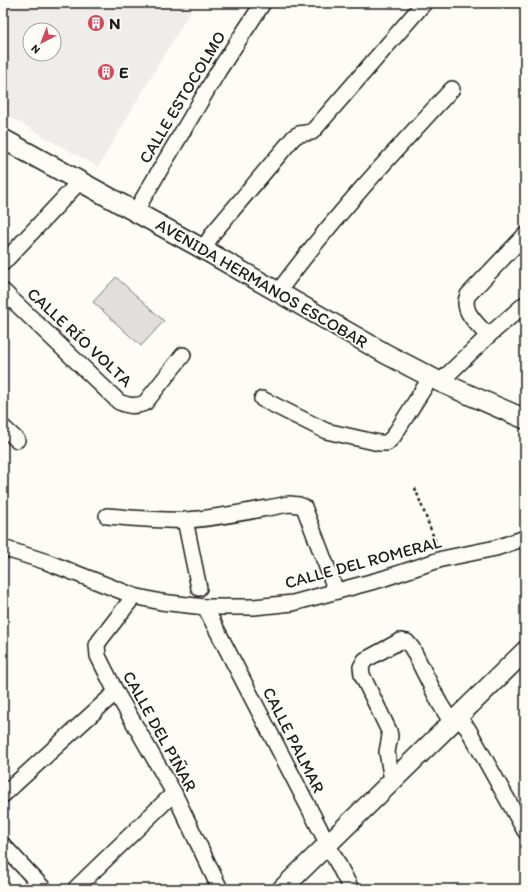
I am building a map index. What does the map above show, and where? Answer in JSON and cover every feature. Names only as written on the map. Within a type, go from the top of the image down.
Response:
[{"type":"main road","name":"AVENIDA HERMANOS ESCOBAR","points":[[3,139],[203,249],[386,354],[436,379],[525,419]]},
{"type":"main road","points":[[282,889],[392,780],[523,657]]},
{"type":"street","name":"CALLE ESTOCOLMO","points":[[136,212],[219,70],[263,3]]},
{"type":"street","points":[[203,249],[214,232],[294,137],[299,134],[312,132],[424,3]]},
{"type":"street","points":[[278,292],[347,204],[390,155],[452,89]]},
{"type":"street","points":[[3,263],[80,181]]},
{"type":"street","points":[[488,336],[469,315],[465,300],[525,235]]},
{"type":"street","name":"CALLE RÍO VOLTA","points":[[3,291],[120,402],[129,406],[138,406],[145,403],[183,355]]},
{"type":"street","points":[[262,399],[326,431],[379,443],[387,442],[393,437],[436,379],[525,304]]},
{"type":"street","points":[[3,427],[17,440]]},
{"type":"street","points":[[106,516],[185,520],[221,516],[289,504],[299,505],[304,507],[336,591]]},
{"type":"street","points":[[185,520],[199,588]]},
{"type":"street","name":"CALLE DEL ROMERAL","points":[[3,548],[47,562],[134,596],[161,602],[205,607],[254,607],[293,602],[382,579],[442,559],[496,548],[525,538]]},
{"type":"street","name":"CALLE DEL PIÑAR","points":[[134,596],[100,640],[97,645],[98,656],[116,692],[174,793],[220,889]]},
{"type":"street","name":"CALLE PALMAR","points":[[205,607],[351,889]]},
{"type":"street","points":[[392,780],[387,752],[390,736],[389,731],[362,675],[361,667],[365,660],[400,641],[407,642],[412,648],[440,704],[455,720],[468,729],[525,831]]},
{"type":"street","points":[[3,795],[116,692]]},
{"type":"street","points":[[75,889],[174,793]]},
{"type":"street","points":[[3,845],[44,889]]},
{"type":"path","points":[[415,488],[442,559]]},
{"type":"shaded area","points":[[3,3],[195,3],[98,167],[3,113]]},
{"type":"shaded area","points":[[116,277],[164,321],[141,346],[93,302]]},
{"type":"place","name":"N","points":[[96,23]]},
{"type":"place","name":"E","points":[[106,72]]}]
